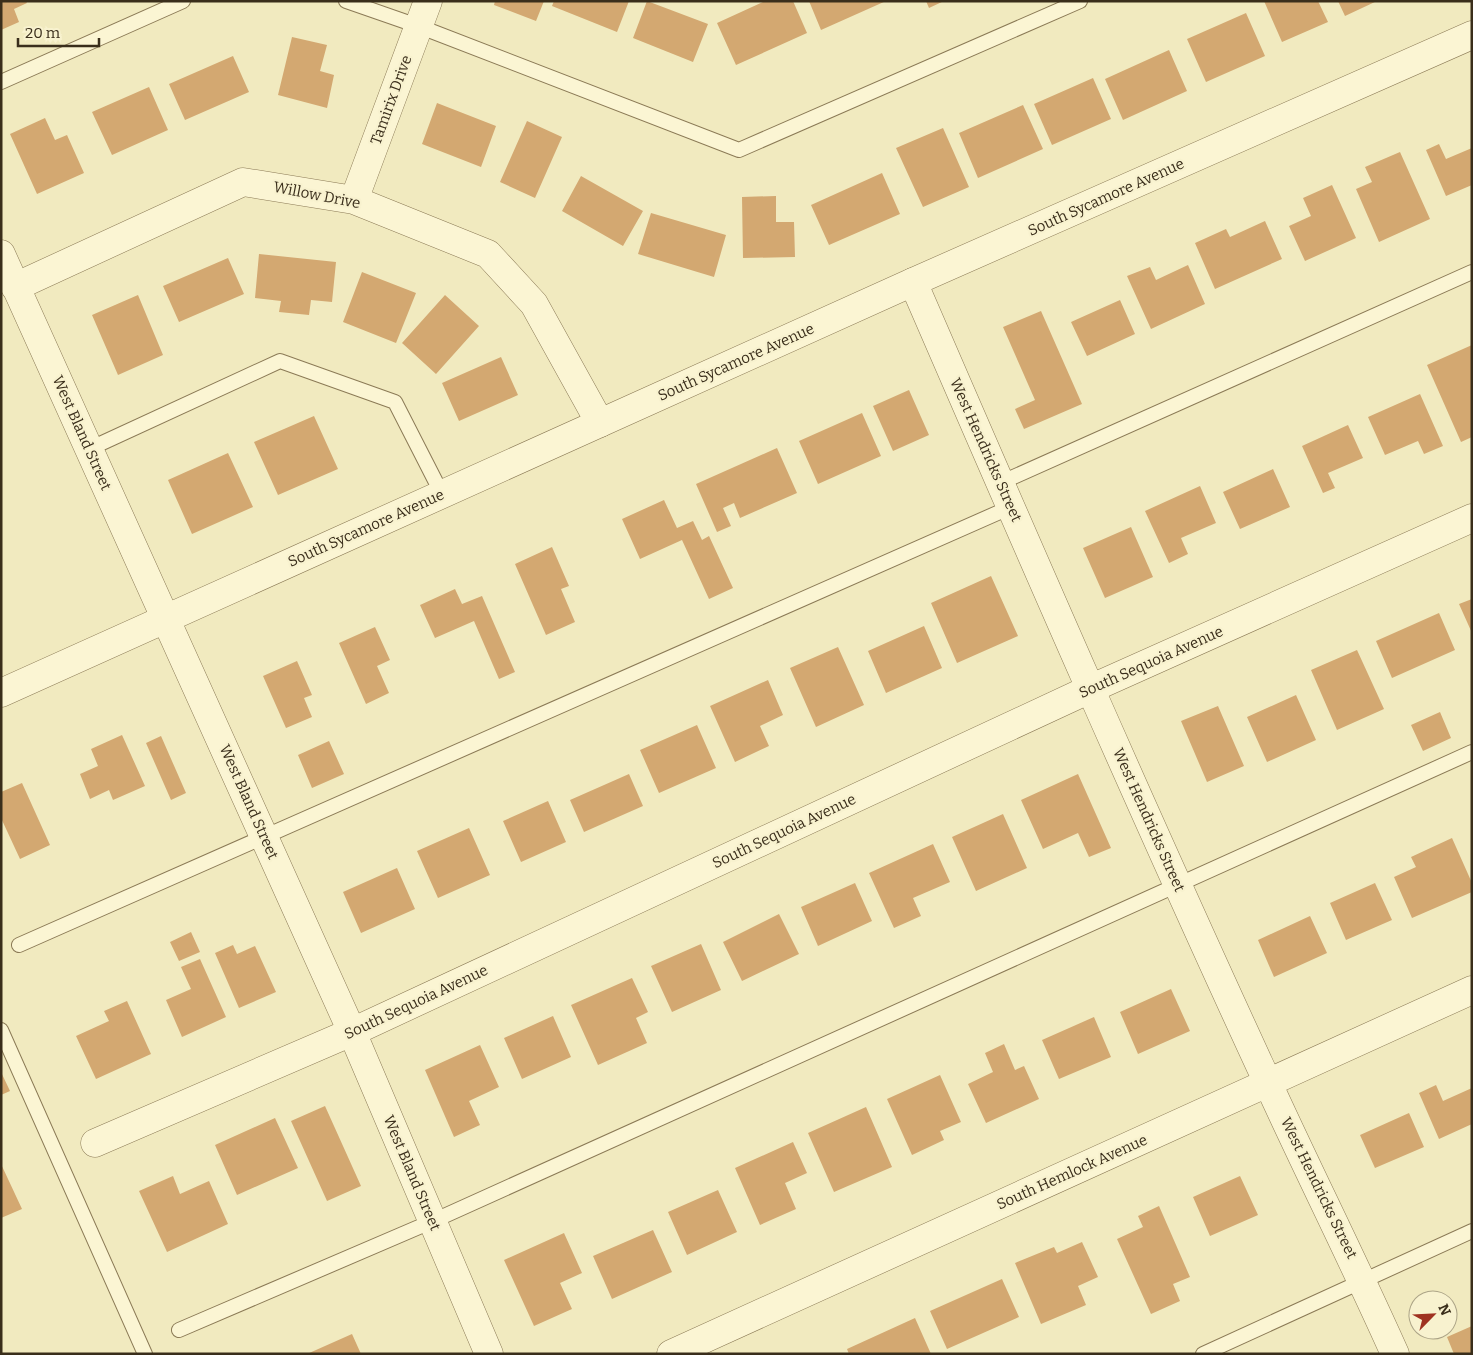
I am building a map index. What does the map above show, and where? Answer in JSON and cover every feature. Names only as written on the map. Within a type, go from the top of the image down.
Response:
[{"type":"street","name":"Tamirix Drive","points":[[354,200],[423,14]]},
{"type":"street","name":"South Sycamore Avenue","points":[[1,692],[913,282],[1472,35]]},
{"type":"street","name":"Willow Drive","points":[[15,287],[243,182],[354,200],[488,254],[534,304],[600,423]]},
{"type":"street","name":"West Bland Street","points":[[1,254],[352,1032],[489,1354]]},
{"type":"street","name":"West Hendricks Street","points":[[913,282],[1090,689],[1268,1083],[1363,1281],[1395,1354]]},
{"type":"street","name":"South Sequoia Avenue","points":[[95,1143],[352,1032],[1090,689],[1472,518]]},
{"type":"street","name":"South Hemlock Avenue","points":[[671,1354],[1472,990]]},
{"type":"lane","points":[[1,82],[183,1]]},
{"type":"lane","points":[[346,1],[423,14],[739,150],[1080,1]]},
{"type":"lane","points":[[1000,483],[1472,272]]},
{"type":"lane","points":[[89,449],[280,361],[396,402],[442,494]]},
{"type":"lane","points":[[19,945],[1011,507]]},
{"type":"lane","points":[[179,1330],[433,1221],[1472,752]]},
{"type":"lane","points":[[1,1030],[145,1354]]},
{"type":"lane","points":[[1203,1354],[1472,1231]]},
{"type":"building","points":[[1,1],[26,1],[27,3],[14,9],[19,22],[1,30]]},
{"type":"building","points":[[495,1],[544,1],[536,21],[494,5]]},
{"type":"building","points":[[554,1],[629,1],[617,32],[552,6]]},
{"type":"building","points":[[647,1],[708,24],[693,62],[633,38]]},
{"type":"building","points":[[765,1],[793,1],[807,33],[736,65],[717,23]]},
{"type":"building","points":[[809,1],[886,1],[821,30]]},
{"type":"building","points":[[926,1],[944,1],[929,8]]},
{"type":"building","points":[[1264,1],[1318,1],[1328,22],[1282,42]]},
{"type":"building","points":[[1338,1],[1377,1],[1345,16]]},
{"type":"building","points":[[1246,13],[1265,56],[1206,82],[1187,39]]},
{"type":"building","points":[[292,37],[327,45],[320,71],[334,75],[327,108],[278,95]]},
{"type":"building","points":[[1169,50],[1187,91],[1123,120],[1105,79]]},
{"type":"building","points":[[233,56],[249,92],[185,120],[169,84]]},
{"type":"building","points":[[1093,78],[1111,119],[1052,145],[1034,104]]},
{"type":"building","points":[[149,87],[168,130],[112,155],[92,112]]},
{"type":"building","points":[[437,103],[496,126],[481,167],[422,144]]},
{"type":"building","points":[[1023,105],[1043,149],[978,178],[959,133]]},
{"type":"building","points":[[45,118],[55,140],[67,135],[84,173],[37,194],[10,134]]},
{"type":"building","points":[[527,121],[562,137],[535,198],[500,182]]},
{"type":"building","points":[[943,128],[969,187],[923,207],[896,148]]},
{"type":"building","points":[[1439,144],[1446,159],[1472,148],[1472,185],[1446,196],[1426,150]]},
{"type":"building","points":[[1400,152],[1430,219],[1379,242],[1356,189],[1372,182],[1365,167]]},
{"type":"building","points":[[882,173],[900,214],[829,245],[811,205]]},
{"type":"building","points":[[581,176],[643,211],[623,246],[562,211]]},
{"type":"building","points":[[1332,185],[1356,238],[1305,261],[1289,226],[1311,216],[1303,198]]},
{"type":"building","points":[[776,196],[776,222],[794,222],[795,257],[743,258],[742,197]]},
{"type":"building","points":[[651,213],[726,235],[714,277],[638,254]]},
{"type":"building","points":[[1265,221],[1282,259],[1215,289],[1195,243],[1226,229],[1230,237]]},
{"type":"building","points":[[259,254],[336,262],[332,302],[311,300],[309,315],[279,312],[281,301],[255,298]]},
{"type":"building","points":[[228,258],[244,294],[179,322],[163,286]]},
{"type":"building","points":[[1188,265],[1205,304],[1151,329],[1127,276],[1150,267],[1156,280]]},
{"type":"building","points":[[362,272],[416,293],[396,343],[343,322]]},
{"type":"building","points":[[138,295],[163,355],[118,375],[92,315]]},
{"type":"building","points":[[445,295],[479,326],[436,374],[402,343]]},
{"type":"building","points":[[1120,300],[1135,334],[1087,356],[1071,322]]},
{"type":"building","points":[[1041,311],[1082,404],[1024,429],[1015,409],[1035,400],[1003,327]]},
{"type":"building","points":[[1472,345],[1472,437],[1461,442],[1427,365]]},
{"type":"building","points":[[501,357],[518,395],[459,421],[442,383]]},
{"type":"building","points":[[909,390],[929,435],[893,451],[873,406]]},
{"type":"building","points":[[1420,394],[1443,446],[1424,454],[1418,441],[1385,455],[1368,417]]},
{"type":"building","points":[[862,413],[881,456],[818,484],[799,441]]},
{"type":"building","points":[[314,416],[338,469],[278,495],[254,442]]},
{"type":"building","points":[[1348,425],[1363,458],[1328,473],[1335,488],[1323,493],[1302,446]]},
{"type":"building","points":[[777,448],[797,493],[740,518],[734,503],[723,508],[731,526],[717,532],[696,484]]},
{"type":"building","points":[[228,453],[253,507],[192,534],[168,480]]},
{"type":"building","points":[[1273,469],[1290,507],[1240,529],[1223,492]]},
{"type":"building","points":[[1200,486],[1216,523],[1181,538],[1188,554],[1169,563],[1145,511]]},
{"type":"building","points":[[664,500],[677,528],[693,521],[702,540],[709,536],[733,588],[709,599],[682,540],[640,559],[622,519]]},
{"type":"building","points":[[1131,527],[1153,577],[1105,598],[1083,548]]},
{"type":"building","points":[[552,547],[569,586],[561,589],[575,622],[546,635],[515,564]]},
{"type":"building","points":[[991,576],[1018,636],[957,663],[931,603]]},
{"type":"building","points":[[455,589],[462,604],[482,596],[515,672],[499,679],[474,621],[435,638],[420,605]]},
{"type":"building","points":[[1472,599],[1472,633],[1459,604]]},
{"type":"building","points":[[1439,613],[1455,650],[1392,678],[1376,641]]},
{"type":"building","points":[[924,626],[942,668],[886,693],[868,651]]},
{"type":"building","points":[[375,627],[390,660],[377,666],[389,693],[366,704],[339,643]]},
{"type":"building","points":[[838,647],[864,705],[816,727],[790,668]]},
{"type":"building","points":[[1357,650],[1384,709],[1337,730],[1311,670]]},
{"type":"building","points":[[297,661],[312,695],[304,698],[312,717],[286,728],[263,676]]},
{"type":"building","points":[[768,680],[783,715],[760,726],[769,746],[735,762],[710,706]]},
{"type":"building","points":[[1296,695],[1316,740],[1267,762],[1247,717]]},
{"type":"building","points":[[1218,706],[1244,766],[1207,782],[1181,721]]},
{"type":"building","points":[[1440,712],[1451,738],[1423,751],[1411,725]]},
{"type":"building","points":[[697,725],[716,768],[659,793],[640,750]]},
{"type":"building","points":[[122,735],[145,786],[113,800],[109,790],[90,799],[80,774],[98,766],[91,749]]},
{"type":"building","points":[[161,736],[186,793],[171,800],[146,743]]},
{"type":"building","points":[[329,741],[344,774],[312,788],[298,755]]},
{"type":"building","points":[[629,774],[643,806],[584,832],[570,800]]},
{"type":"building","points":[[1078,774],[1111,848],[1089,857],[1078,833],[1043,849],[1021,800]]},
{"type":"building","points":[[22,783],[50,845],[20,859],[1,818],[1,792]]},
{"type":"building","points":[[548,801],[566,842],[521,862],[503,821]]},
{"type":"building","points":[[1003,814],[1027,868],[976,891],[952,837]]},
{"type":"building","points":[[469,828],[490,875],[438,898],[417,851]]},
{"type":"building","points":[[1452,838],[1472,883],[1472,892],[1412,918],[1394,877],[1416,867],[1411,857]]},
{"type":"building","points":[[933,844],[950,882],[913,898],[921,916],[894,928],[869,873]]},
{"type":"building","points":[[397,868],[415,909],[361,933],[343,892]]},
{"type":"building","points":[[855,883],[872,921],[818,946],[801,907]]},
{"type":"building","points":[[1375,883],[1392,920],[1346,940],[1330,903]]},
{"type":"building","points":[[779,914],[799,954],[742,981],[723,942]]},
{"type":"building","points":[[1310,916],[1327,953],[1274,977],[1258,940]]},
{"type":"building","points":[[191,932],[200,952],[179,961],[170,942]]},
{"type":"building","points":[[701,944],[721,990],[672,1012],[651,966]]},
{"type":"building","points":[[233,945],[237,954],[255,946],[276,992],[239,1008],[215,953]]},
{"type":"building","points":[[200,959],[226,1017],[182,1037],[166,1000],[191,989],[181,967]]},
{"type":"building","points":[[632,978],[648,1012],[636,1018],[647,1043],[598,1065],[571,1005]]},
{"type":"building","points":[[1171,989],[1190,1031],[1138,1054],[1120,1012]]},
{"type":"building","points":[[127,1001],[151,1054],[96,1079],[76,1036],[109,1021],[104,1011]]},
{"type":"building","points":[[553,1016],[571,1057],[522,1079],[504,1038]]},
{"type":"building","points":[[1094,1017],[1111,1057],[1059,1079],[1042,1040]]},
{"type":"building","points":[[1004,1044],[1015,1070],[1024,1066],[1039,1099],[986,1123],[968,1084],[993,1072],[985,1053]]},
{"type":"building","points":[[480,1045],[499,1087],[469,1101],[480,1125],[454,1137],[425,1070]]},
{"type":"building","points":[[1,1072],[10,1091],[1,1095]]},
{"type":"building","points":[[940,1075],[961,1122],[940,1131],[944,1140],[912,1155],[887,1099]]},
{"type":"building","points":[[1436,1085],[1443,1101],[1472,1088],[1472,1124],[1439,1139],[1419,1093]]},
{"type":"building","points":[[325,1106],[361,1186],[327,1201],[291,1121]]},
{"type":"building","points":[[866,1107],[892,1167],[834,1192],[808,1133]]},
{"type":"building","points":[[1409,1113],[1424,1147],[1375,1168],[1360,1135]]},
{"type":"building","points":[[275,1118],[298,1168],[237,1195],[215,1145]]},
{"type":"building","points":[[793,1142],[807,1173],[785,1183],[796,1209],[760,1225],[735,1168]]},
{"type":"building","points":[[1,1164],[22,1209],[1,1218]]},
{"type":"building","points":[[173,1176],[180,1194],[209,1181],[228,1224],[167,1252],[139,1191]]},
{"type":"building","points":[[1240,1176],[1258,1215],[1210,1236],[1193,1197]]},
{"type":"building","points":[[718,1190],[737,1232],[687,1255],[668,1212]]},
{"type":"building","points":[[1159,1206],[1190,1277],[1173,1284],[1180,1301],[1151,1314],[1117,1239],[1143,1227],[1138,1216]]},
{"type":"building","points":[[653,1230],[672,1272],[612,1299],[593,1256]]},
{"type":"building","points":[[564,1233],[582,1273],[560,1283],[572,1309],[534,1326],[504,1260]]},
{"type":"building","points":[[1082,1242],[1098,1277],[1078,1286],[1086,1305],[1041,1324],[1015,1263],[1054,1247],[1057,1253]]},
{"type":"building","points":[[1002,1279],[1019,1317],[947,1349],[930,1311]]},
{"type":"building","points":[[915,1318],[931,1354],[849,1354],[847,1349]]},
{"type":"building","points":[[1472,1326],[1472,1354],[1454,1354],[1448,1340],[1458,1340],[1458,1332]]},
{"type":"building","points":[[352,1334],[361,1354],[307,1354]]}]
